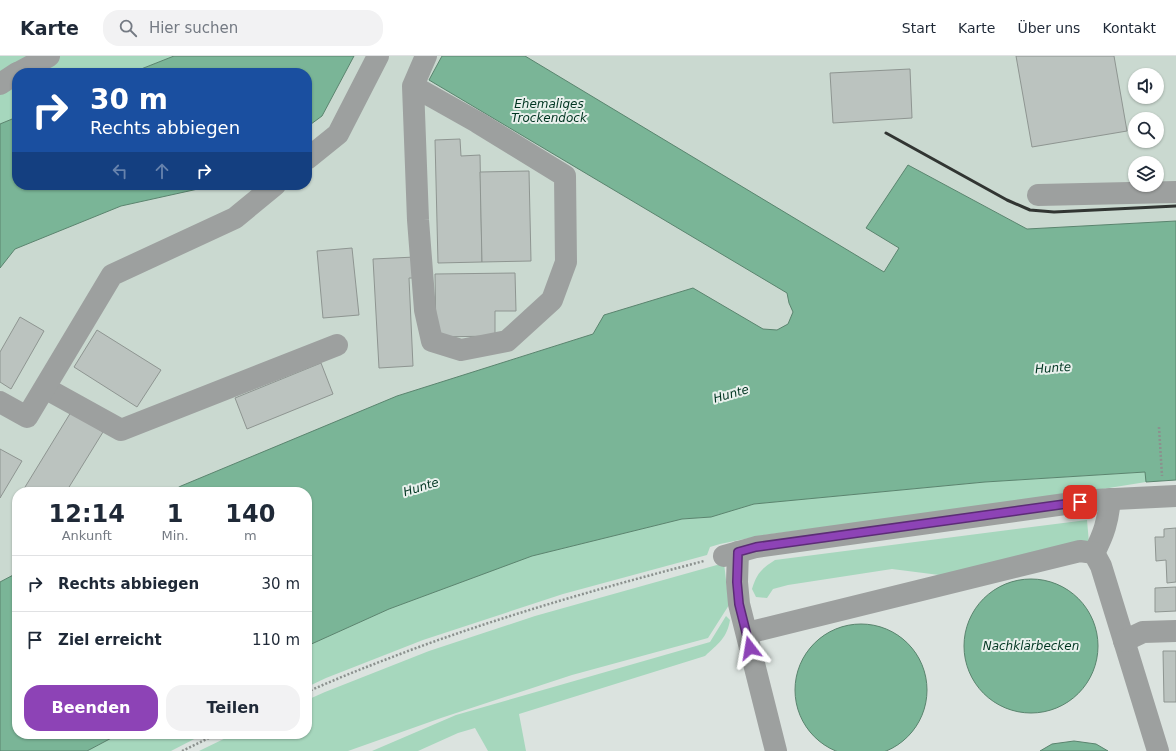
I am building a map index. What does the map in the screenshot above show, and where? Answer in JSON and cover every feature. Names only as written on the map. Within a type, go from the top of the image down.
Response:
[{"type":"lane","points":[[26,68],[49,56]]},
{"type":"lane","points":[[312,155],[338,134],[378,56]]},
{"type":"lane","points":[[413,86],[477,122],[565,176],[566,262],[552,300],[507,342],[461,350],[432,341],[425,310],[420,250],[413,86],[426,56]]},
{"type":"lane","points":[[0,84],[12,76]]},
{"type":"lane","points":[[0,402],[28,417],[112,275],[234,218],[269,190]]},
{"type":"lane","points":[[1038,195],[1176,192]]},
{"type":"lane","points":[[45,388],[121,430],[337,346]]},
{"type":"lane","points":[[776,751],[738,596],[737,582],[731,554],[756,547],[1110,499],[1169,489]]},
{"type":"lane","points":[[1094,553],[1103,536],[1109,516],[1110,499]]},
{"type":"lane","points":[[747,633],[1080,551],[1094,553]]},
{"type":"lane","points":[[1094,553],[1101,566],[1158,751]]},
{"type":"lane","points":[[1124,641],[1143,632],[1176,631]]},
{"type":"path","points":[[1159,427],[1169,489]]},
{"type":"path","points":[[312,690],[416,648],[527,610],[606,587],[731,554]]},
{"type":"path","points":[[182,751],[207,739]]},
{"type":"shaded area","points":[[0,56],[174,56],[144,68],[12,68],[12,119],[0,124]]},
{"type":"shaded area","points":[[354,56],[1176,56],[1176,221],[1027,229],[908,165],[900,248],[884,272],[789,303],[794,312],[788,324],[777,330],[763,329],[692,288],[594,334],[397,396],[179,487],[12,487],[12,576],[0,582],[0,268],[15,249],[121,206],[193,190],[312,190],[312,123],[322,116]]},
{"type":"shaded area","points":[[1146,472],[1146,482],[1053,497],[764,535],[720,544],[710,547],[707,555],[563,594],[423,640],[312,685],[312,644],[389,609],[532,556],[682,519],[711,517],[754,504],[985,482]]},
{"type":"shaded area","points":[[1087,520],[1089,543],[955,577],[892,569],[788,585],[773,589],[767,598],[756,597],[752,589],[760,572],[775,560]]},
{"type":"shaded area","points":[[724,563],[729,605],[708,638],[572,675],[441,718],[348,751],[199,751],[224,739],[312,739],[312,698],[429,651],[535,616]]},
{"type":"shaded area","points":[[726,616],[730,620],[727,632],[714,648],[705,656],[519,714],[526,751],[488,751],[475,728],[458,733],[418,751],[372,751],[456,715],[710,642]]},
{"type":"shaded area","points":[[110,739],[194,739],[171,751],[87,751]]},
{"type":"water","points":[[174,56],[354,56],[322,116],[312,123],[312,68],[144,68]]},
{"type":"water","points":[[442,56],[525,56],[884,272],[899,248],[866,228],[908,165],[1027,229],[1176,221],[1176,480],[1146,482],[1145,472],[985,482],[754,504],[711,517],[682,519],[532,556],[389,609],[312,644],[312,487],[179,487],[397,396],[593,334],[604,315],[693,288],[763,329],[777,330],[788,324],[793,312],[787,293],[429,80]]},
{"type":"water","points":[[12,119],[12,190],[193,190],[121,206],[15,249],[0,268],[0,124]]},
{"type":"water","points":[[12,576],[12,739],[110,739],[87,751],[0,751],[0,582]]},
{"type":"water","name":"Nachklärbecken","points":[[1031,579],[1057,584],[1073,594],[1083,604],[1093,620],[1098,646],[1093,672],[1083,688],[1073,698],[1057,708],[1031,713],[1005,708],[989,698],[979,688],[969,672],[964,646],[969,620],[979,604],[989,594],[1005,584]]},
{"type":"water","points":[[855,624],[874,625],[886,629],[898,635],[908,643],[916,653],[922,665],[927,684],[926,703],[916,727],[908,737],[898,745],[883,752],[839,752],[824,745],[814,737],[806,727],[800,715],[795,696],[796,677],[800,665],[806,653],[814,643],[824,635],[836,629]]},
{"type":"water","points":[[1074,741],[1096,744],[1108,751],[1040,751],[1052,744]]},
{"type":"building","points":[[1016,56],[1114,56],[1127,131],[1032,147]]},
{"type":"building","points":[[910,69],[912,118],[833,123],[830,73]]},
{"type":"building","points":[[460,139],[461,156],[480,155],[482,262],[438,263],[435,140]]},
{"type":"building","points":[[529,171],[531,261],[482,262],[480,172]]},
{"type":"building","points":[[352,248],[359,315],[323,318],[317,251]]},
{"type":"building","points":[[415,257],[416,278],[409,278],[413,366],[379,368],[373,259]]},
{"type":"building","points":[[515,273],[516,311],[495,311],[495,336],[436,337],[435,274]]},
{"type":"building","points":[[20,317],[44,331],[11,389],[0,382],[0,352]]},
{"type":"building","points":[[97,330],[161,370],[137,407],[74,367]]},
{"type":"building","points":[[321,363],[333,394],[247,429],[235,398]]},
{"type":"building","points":[[71,412],[103,432],[69,487],[25,487]]},
{"type":"building","points":[[0,449],[22,461],[0,498]]},
{"type":"building","points":[[1176,528],[1176,582],[1167,583],[1166,560],[1156,561],[1155,537],[1164,537],[1164,529]]},
{"type":"building","points":[[1176,587],[1176,611],[1155,612],[1155,588]]},
{"type":"building","points":[[1163,651],[1176,651],[1176,702],[1164,702]]},
{"type":"railway","points":[[886,133],[1007,200],[1030,210],[1054,212],[1176,206]]},
{"type":"route","points":[[750,648],[739,604],[737,582],[738,552],[756,547],[1080,502]]},
{"type":"water label","name":"Ehemaliges Trockendock","points":[[549,111]]},
{"type":"water label","name":"Hunte","points":[[1053,368]]},
{"type":"water label","name":"Hunte","points":[[731,394]]},
{"type":"water label","name":"Hunte","points":[[421,487]]}]
